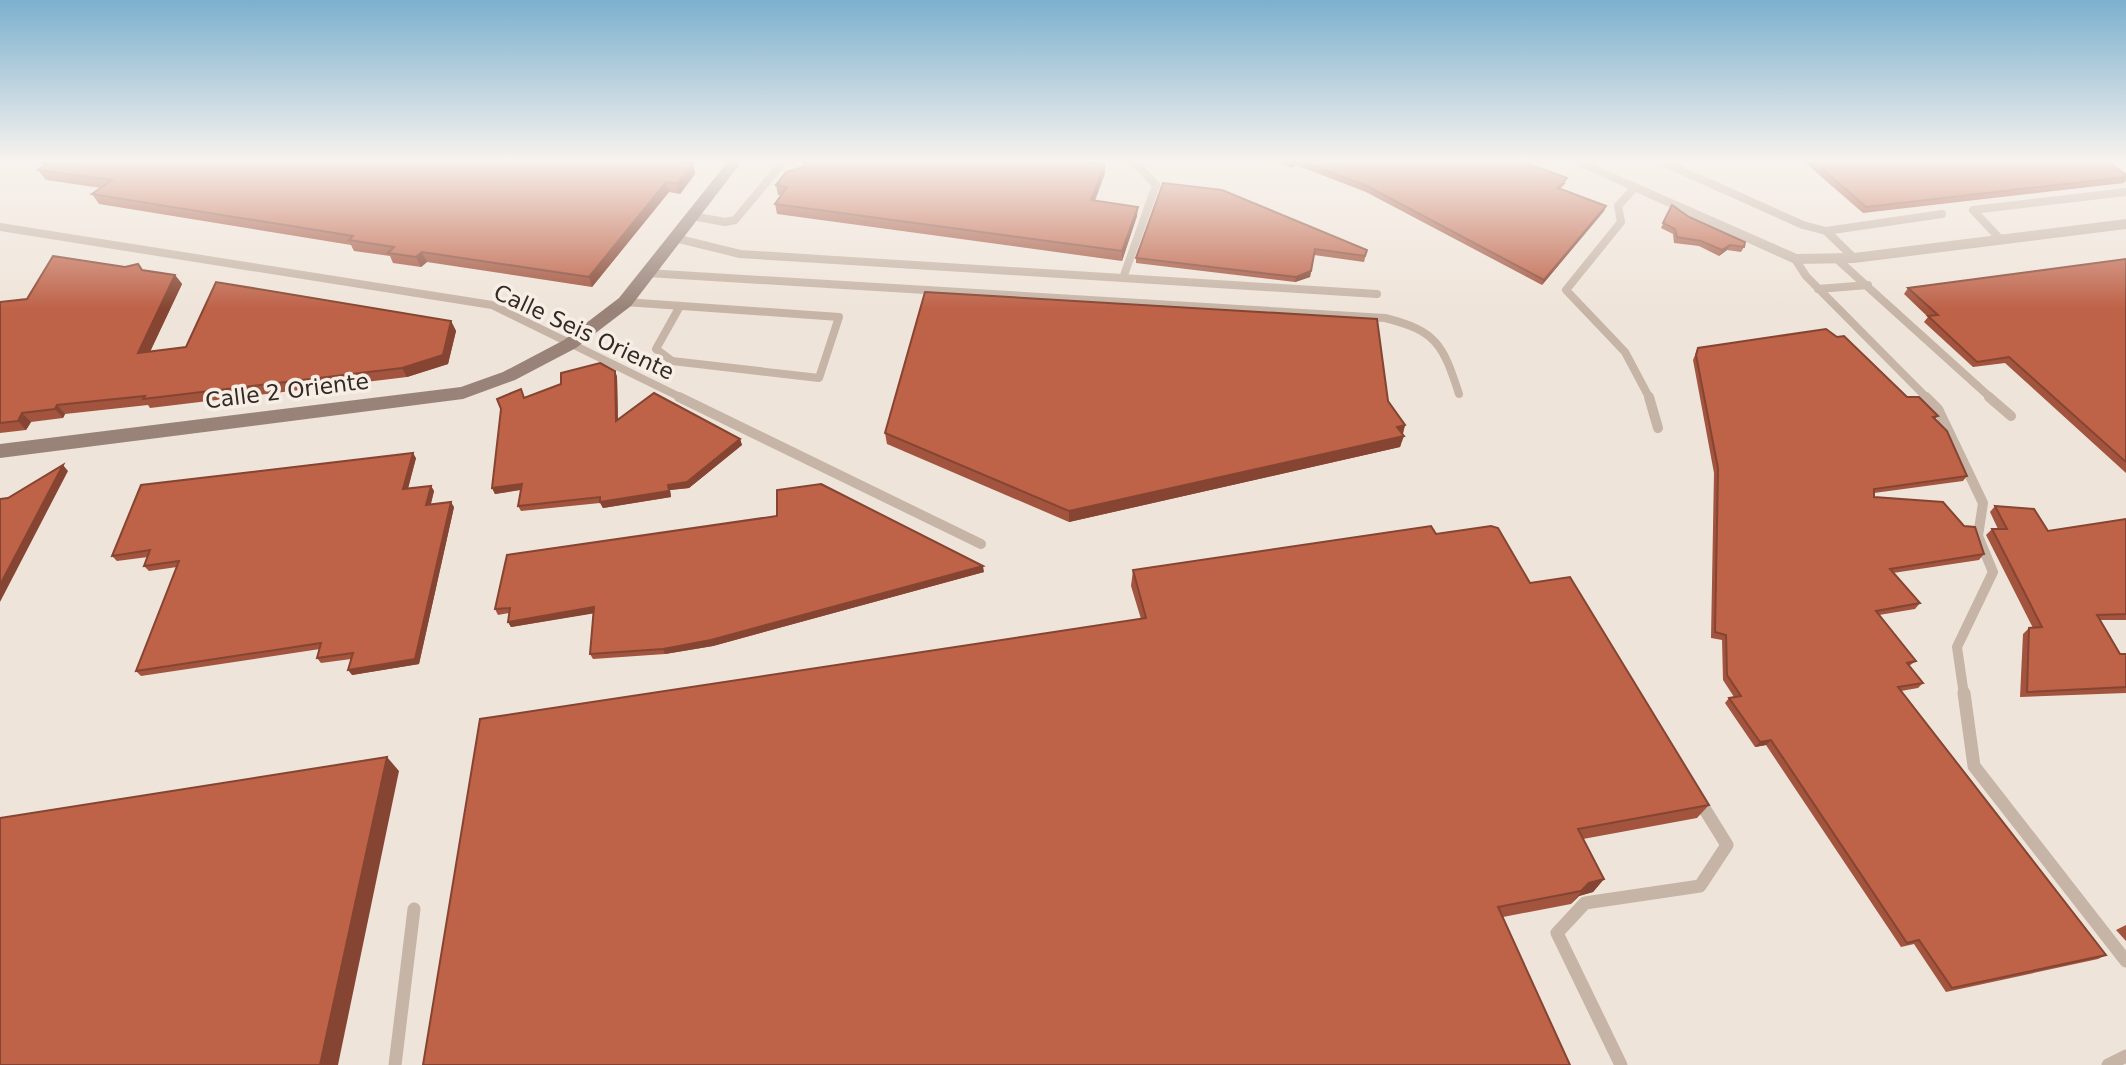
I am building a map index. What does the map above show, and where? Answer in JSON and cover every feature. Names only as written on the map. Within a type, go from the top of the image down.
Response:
[{"type":"street","name":"Calle 2 Oriente","points":[[0,451],[463,393],[509,376],[570,344],[625,302],[697,210]]},
{"type":"street","points":[[1685,210],[1795,259],[1846,259],[2126,224]]},
{"type":"lane","points":[[692,216],[725,222],[735,220],[744,210]]},
{"type":"lane","points":[[1123,278],[1147,210]]},
{"type":"lane","points":[[1619,210],[1621,222],[1566,290],[1626,349],[1652,395],[1658,428]]},
{"type":"lane","points":[[1769,210],[1803,225],[1826,231],[1942,214]]},
{"type":"lane","points":[[1976,210],[1974,215],[2001,240]]},
{"type":"lane","name":"Calle Seis Oriente","points":[[0,227],[492,305],[981,544]]},
{"type":"lane","points":[[1826,231],[1868,285],[2011,416]]},
{"type":"lane","points":[[675,238],[740,254],[1377,294]]},
{"type":"lane","points":[[1795,259],[1818,289],[1938,409],[1983,503],[1978,536],[1993,572],[1957,647],[1974,766],[2126,961]]},
{"type":"lane","points":[[647,273],[1385,318],[1421,326],[1442,344],[1459,394]]},
{"type":"lane","points":[[1818,289],[1868,285]]},
{"type":"lane","points":[[625,302],[839,317],[819,378],[672,361],[656,349],[680,306]]},
{"type":"lane","points":[[1621,1065],[1557,933],[1585,903],[1700,886],[1727,845],[1688,782]]},
{"type":"lane","points":[[395,1065],[414,909]]},
{"type":"lane","points":[[2108,1065],[2126,1056]]},
{"type":"building","points":[[190,210],[644,210],[589,277],[422,252],[416,257],[388,253],[394,247],[349,240],[353,236]]},
{"type":"building","points":[[817,210],[1137,210],[1122,251]]},
{"type":"building","points":[[1153,210],[1270,210],[1367,250],[1365,256],[1315,249],[1311,271],[1296,277],[1136,258]]},
{"type":"building","points":[[1412,210],[1603,210],[1544,280]]},
{"type":"building","points":[[1670,210],[1679,210],[1745,242],[1744,247],[1730,245],[1722,250],[1701,241],[1677,237],[1675,229],[1663,223]]},
{"type":"building","points":[[53,256],[125,267],[138,264],[142,270],[175,275],[138,353],[186,347],[216,282],[451,321],[443,355],[402,368],[143,399],[145,396],[57,405],[55,409],[22,413],[18,421],[0,423],[0,302],[27,299]]},
{"type":"building","points":[[2126,259],[2126,462],[2009,357],[1977,362],[1928,316],[1938,315],[1908,288]]},
{"type":"building","points":[[925,292],[1377,319],[1388,401],[1405,425],[1397,427],[1404,436],[1069,511],[885,433]]},
{"type":"building","points":[[1826,329],[1837,337],[1844,336],[1907,397],[1919,397],[1938,416],[1933,417],[1947,431],[1967,476],[1874,489],[1874,497],[1943,502],[1964,526],[1975,527],[1984,554],[1890,569],[1920,603],[1876,611],[1916,661],[1907,663],[1923,683],[1898,687],[2106,955],[1952,988],[1919,940],[1907,943],[1771,740],[1760,742],[1729,698],[1741,696],[1727,675],[1726,635],[1715,632],[1718,468],[1696,355],[1698,348]]},
{"type":"building","points":[[600,363],[615,371],[616,421],[654,393],[740,439],[687,482],[668,485],[669,491],[600,502],[600,497],[518,506],[522,484],[492,488],[501,409],[497,399],[521,389],[524,398],[561,384],[561,373]]},
{"type":"building","points":[[413,453],[403,489],[431,486],[426,505],[451,502],[415,659],[348,670],[353,653],[317,658],[321,643],[136,671],[179,561],[144,566],[150,550],[112,556],[141,485]]},
{"type":"building","points":[[63,465],[0,585],[0,499],[8,498]]},
{"type":"building","points":[[821,484],[983,566],[711,640],[663,649],[590,654],[594,607],[508,622],[510,608],[495,609],[507,555],[777,516],[777,490]]},
{"type":"building","points":[[1995,506],[2034,509],[2048,531],[2126,519],[2126,614],[2097,615],[2120,654],[2126,654],[2126,687],[2027,692],[2029,628],[2042,627],[1992,529],[2007,529]]},
{"type":"building","points":[[1431,526],[1436,534],[1491,526],[1498,528],[1530,583],[1570,577],[1709,805],[1578,829],[1604,879],[1589,883],[1581,891],[1498,907],[1570,1065],[423,1065],[480,719],[1146,618],[1133,570]]},
{"type":"building","points":[[387,757],[320,1065],[0,1065],[0,818]]}]
